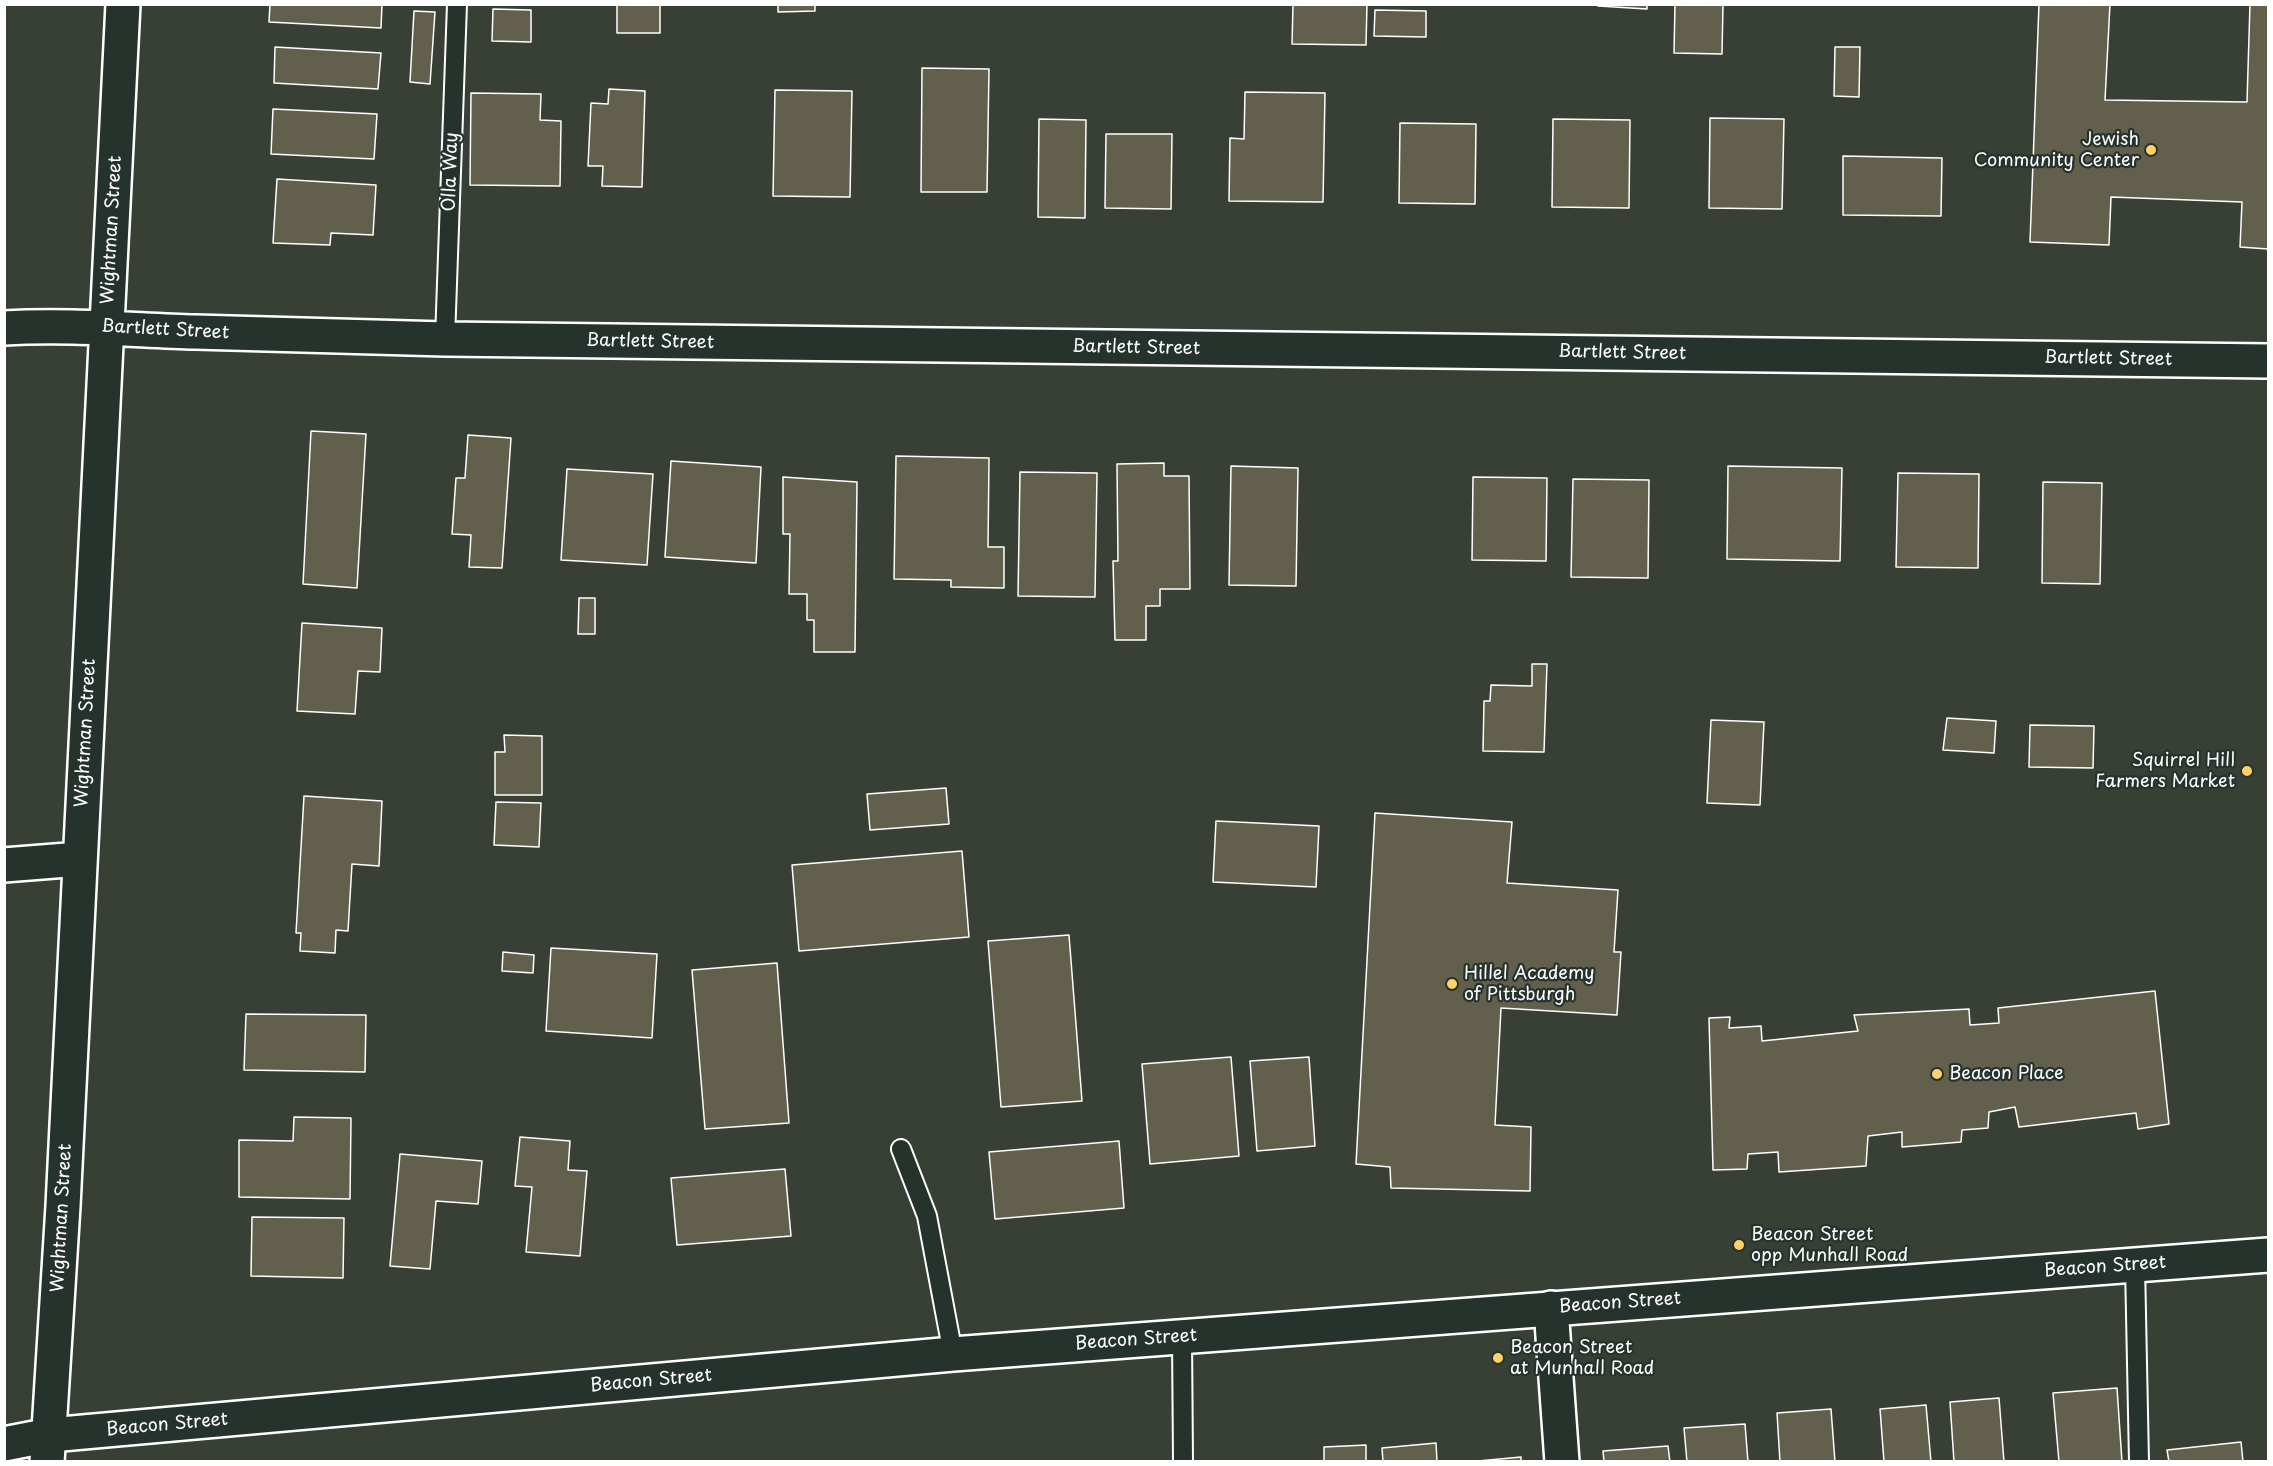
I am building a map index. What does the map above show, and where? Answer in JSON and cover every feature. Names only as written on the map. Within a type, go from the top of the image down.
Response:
[{"type":"street","name":"Wightman Street","points":[[49,1448],[123,4]]},
{"type":"street","name":"Bartlett Street","points":[[4,328],[107,327],[445,339],[2268,361]]},
{"type":"street","points":[[4,865],[80,859]]},
{"type":"street","name":"Beacon Street","points":[[4,1444],[49,1448],[953,1354],[2268,1255]]},
{"type":"street","points":[[1551,1308],[1562,1461]]},
{"type":"lane","name":"Olla Way","points":[[445,339],[457,4]]},
{"type":"lane","points":[[901,1149],[927,1216],[953,1354]]},
{"type":"lane","points":[[2135,1265],[2139,1461]]},
{"type":"lane","points":[[1182,1336],[1184,1461]]},
{"type":"building","points":[[270,4],[382,4],[381,28],[269,22]]},
{"type":"building","points":[[617,4],[660,4],[660,33],[617,33]]},
{"type":"building","points":[[778,4],[815,4],[815,11],[778,12]]},
{"type":"building","points":[[1293,4],[1367,4],[1366,45],[1292,44]]},
{"type":"building","points":[[1598,4],[1647,4],[1647,9],[1598,6]]},
{"type":"building","points":[[1675,4],[1723,5],[1722,54],[1674,53]]},
{"type":"building","name":"Jewish Community Center","points":[[2039,4],[2110,4],[2105,100],[2247,102],[2250,4],[2268,4],[2268,249],[2240,247],[2242,202],[2111,197],[2109,245],[2030,242]]},
{"type":"building","points":[[493,9],[531,10],[531,42],[492,41]]},
{"type":"building","points":[[1375,10],[1426,11],[1426,37],[1374,36]]},
{"type":"building","points":[[414,11],[435,12],[430,84],[410,82]]},
{"type":"building","points":[[275,47],[381,53],[378,89],[274,83]]},
{"type":"building","points":[[1835,47],[1860,47],[1859,97],[1834,96]]},
{"type":"building","points":[[922,68],[989,69],[987,192],[921,192]]},
{"type":"building","points":[[609,89],[645,91],[642,187],[602,186],[603,166],[588,166],[591,103],[608,104]]},
{"type":"building","points":[[775,90],[852,91],[850,197],[773,196]]},
{"type":"building","points":[[1245,92],[1325,93],[1323,202],[1229,201],[1230,138],[1244,139]]},
{"type":"building","points":[[471,93],[541,94],[540,120],[561,121],[560,186],[470,185]]},
{"type":"building","points":[[273,109],[377,114],[374,159],[271,154]]},
{"type":"building","points":[[1710,118],[1784,119],[1782,209],[1709,208]]},
{"type":"building","points":[[1039,119],[1086,120],[1085,218],[1038,217]]},
{"type":"building","points":[[1553,119],[1630,120],[1629,208],[1552,207]]},
{"type":"building","points":[[1400,123],[1476,124],[1475,204],[1399,203]]},
{"type":"building","points":[[1106,134],[1172,134],[1171,209],[1105,208]]},
{"type":"building","points":[[1843,156],[1942,158],[1941,216],[1843,215]]},
{"type":"building","points":[[277,179],[376,185],[373,235],[331,233],[330,245],[273,243]]},
{"type":"building","points":[[311,431],[366,434],[357,588],[303,584]]},
{"type":"building","points":[[468,435],[511,438],[502,568],[469,567],[471,535],[452,534],[456,478],[465,478]]},
{"type":"building","points":[[896,456],[989,458],[988,547],[1004,547],[1004,588],[951,587],[951,580],[894,579]]},
{"type":"building","points":[[671,461],[761,467],[756,563],[665,557]]},
{"type":"building","points":[[1164,463],[1164,476],[1189,476],[1190,589],[1160,589],[1160,606],[1146,606],[1146,640],[1115,640],[1113,561],[1118,561],[1117,464]]},
{"type":"building","points":[[1231,466],[1298,468],[1296,586],[1229,585]]},
{"type":"building","points":[[1728,466],[1842,468],[1840,561],[1727,559]]},
{"type":"building","points":[[567,469],[653,474],[647,565],[561,560]]},
{"type":"building","points":[[1020,472],[1097,473],[1095,597],[1018,596]]},
{"type":"building","points":[[1898,473],[1979,474],[1978,568],[1896,567]]},
{"type":"building","points":[[783,477],[857,482],[855,652],[814,652],[814,620],[807,620],[807,594],[789,594],[790,534],[783,534]]},
{"type":"building","points":[[1473,477],[1547,478],[1546,561],[1472,560]]},
{"type":"building","points":[[1573,479],[1649,480],[1648,578],[1571,577]]},
{"type":"building","points":[[2043,482],[2102,483],[2100,584],[2042,583]]},
{"type":"building","points":[[579,598],[595,598],[595,634],[578,634]]},
{"type":"building","points":[[302,623],[382,628],[380,672],[358,671],[355,714],[297,711]]},
{"type":"building","points":[[1532,664],[1547,664],[1544,752],[1483,751],[1484,701],[1490,701],[1491,685],[1532,686]]},
{"type":"building","points":[[1947,718],[1996,721],[1994,753],[1943,750]]},
{"type":"building","points":[[1711,720],[1764,722],[1760,805],[1707,803]]},
{"type":"building","points":[[2030,725],[2094,726],[2093,768],[2029,767]]},
{"type":"building","points":[[504,735],[542,736],[542,795],[495,795],[495,752],[505,752]]},
{"type":"building","points":[[946,788],[949,824],[870,830],[867,794]]},
{"type":"building","points":[[304,796],[382,801],[379,866],[352,864],[348,931],[336,930],[335,953],[300,951],[301,933],[296,933]]},
{"type":"building","points":[[496,802],[541,803],[539,847],[494,845]]},
{"type":"building","points":[[1375,813],[1512,822],[1507,883],[1618,890],[1614,952],[1621,952],[1617,1015],[1501,1008],[1495,1125],[1531,1127],[1530,1191],[1391,1188],[1390,1167],[1356,1164]]},
{"type":"building","points":[[1216,821],[1319,826],[1316,887],[1213,882]]},
{"type":"building","points":[[962,851],[969,937],[799,951],[792,865]]},
{"type":"building","points":[[1069,935],[1082,1101],[1001,1107],[988,941]]},
{"type":"building","points":[[551,948],[657,954],[652,1038],[546,1031]]},
{"type":"building","points":[[503,952],[534,955],[533,973],[502,971]]},
{"type":"building","points":[[777,963],[789,1123],[705,1129],[692,970]]},
{"type":"building","name":"Beacon Place","points":[[2155,991],[2169,1124],[2138,1129],[2136,1113],[2019,1127],[2015,1107],[1989,1112],[1988,1128],[1962,1130],[1961,1142],[1902,1147],[1902,1132],[1868,1136],[1866,1166],[1779,1172],[1778,1152],[1748,1154],[1747,1169],[1713,1170],[1709,1018],[1730,1017],[1729,1028],[1761,1026],[1762,1041],[1858,1031],[1854,1015],[1969,1009],[1970,1025],[1999,1023],[1998,1008]]},
{"type":"building","points":[[246,1014],[366,1015],[365,1072],[244,1070]]},
{"type":"building","points":[[1231,1057],[1239,1156],[1150,1164],[1142,1064]]},
{"type":"building","points":[[1309,1057],[1315,1146],[1257,1151],[1250,1061]]},
{"type":"building","points":[[294,1117],[351,1118],[350,1199],[239,1197],[239,1140],[293,1141]]},
{"type":"building","points":[[520,1137],[570,1141],[568,1170],[587,1171],[580,1256],[526,1252],[532,1187],[515,1186]]},
{"type":"building","points":[[1119,1141],[1124,1208],[995,1219],[989,1152]]},
{"type":"building","points":[[400,1154],[482,1161],[478,1204],[436,1201],[430,1269],[390,1266]]},
{"type":"building","points":[[785,1169],[791,1236],[677,1245],[671,1178]]},
{"type":"building","points":[[252,1217],[344,1218],[343,1278],[251,1276]]},
{"type":"building","points":[[2117,1388],[2122,1462],[2059,1462],[2053,1393]]},
{"type":"building","points":[[1999,1398],[2004,1462],[1954,1462],[1950,1402]]},
{"type":"building","points":[[1926,1405],[1931,1462],[1884,1462],[1880,1409]]},
{"type":"building","points":[[1831,1409],[1835,1462],[1780,1462],[1777,1413]]},
{"type":"building","points":[[1745,1424],[1748,1462],[1687,1462],[1684,1428]]},
{"type":"building","points":[[2241,1442],[2243,1462],[2169,1462],[2167,1450]]},
{"type":"building","points":[[1436,1443],[1437,1462],[1383,1462],[1382,1448]]},
{"type":"building","points":[[1366,1445],[1366,1462],[1324,1462],[1324,1447]]},
{"type":"building","points":[[1668,1446],[1670,1462],[1604,1462],[1603,1451]]},
{"type":"building","points":[[1521,1457],[1521,1462],[1467,1462]]},
{"type":"place","name":"Jewish Community Center","points":[[2151,150]]},
{"type":"place","name":"Squirrel Hill Farmers Market","points":[[2247,771]]},
{"type":"place","name":"Hillel Academy of Pittsburgh","points":[[1452,984]]},
{"type":"place","name":"Beacon Place","points":[[1937,1074]]},
{"type":"place","name":"Beacon Street opp Munhall Road","points":[[1739,1245]]},
{"type":"place","name":"Beacon Street at Munhall Road","points":[[1498,1358]]}]
